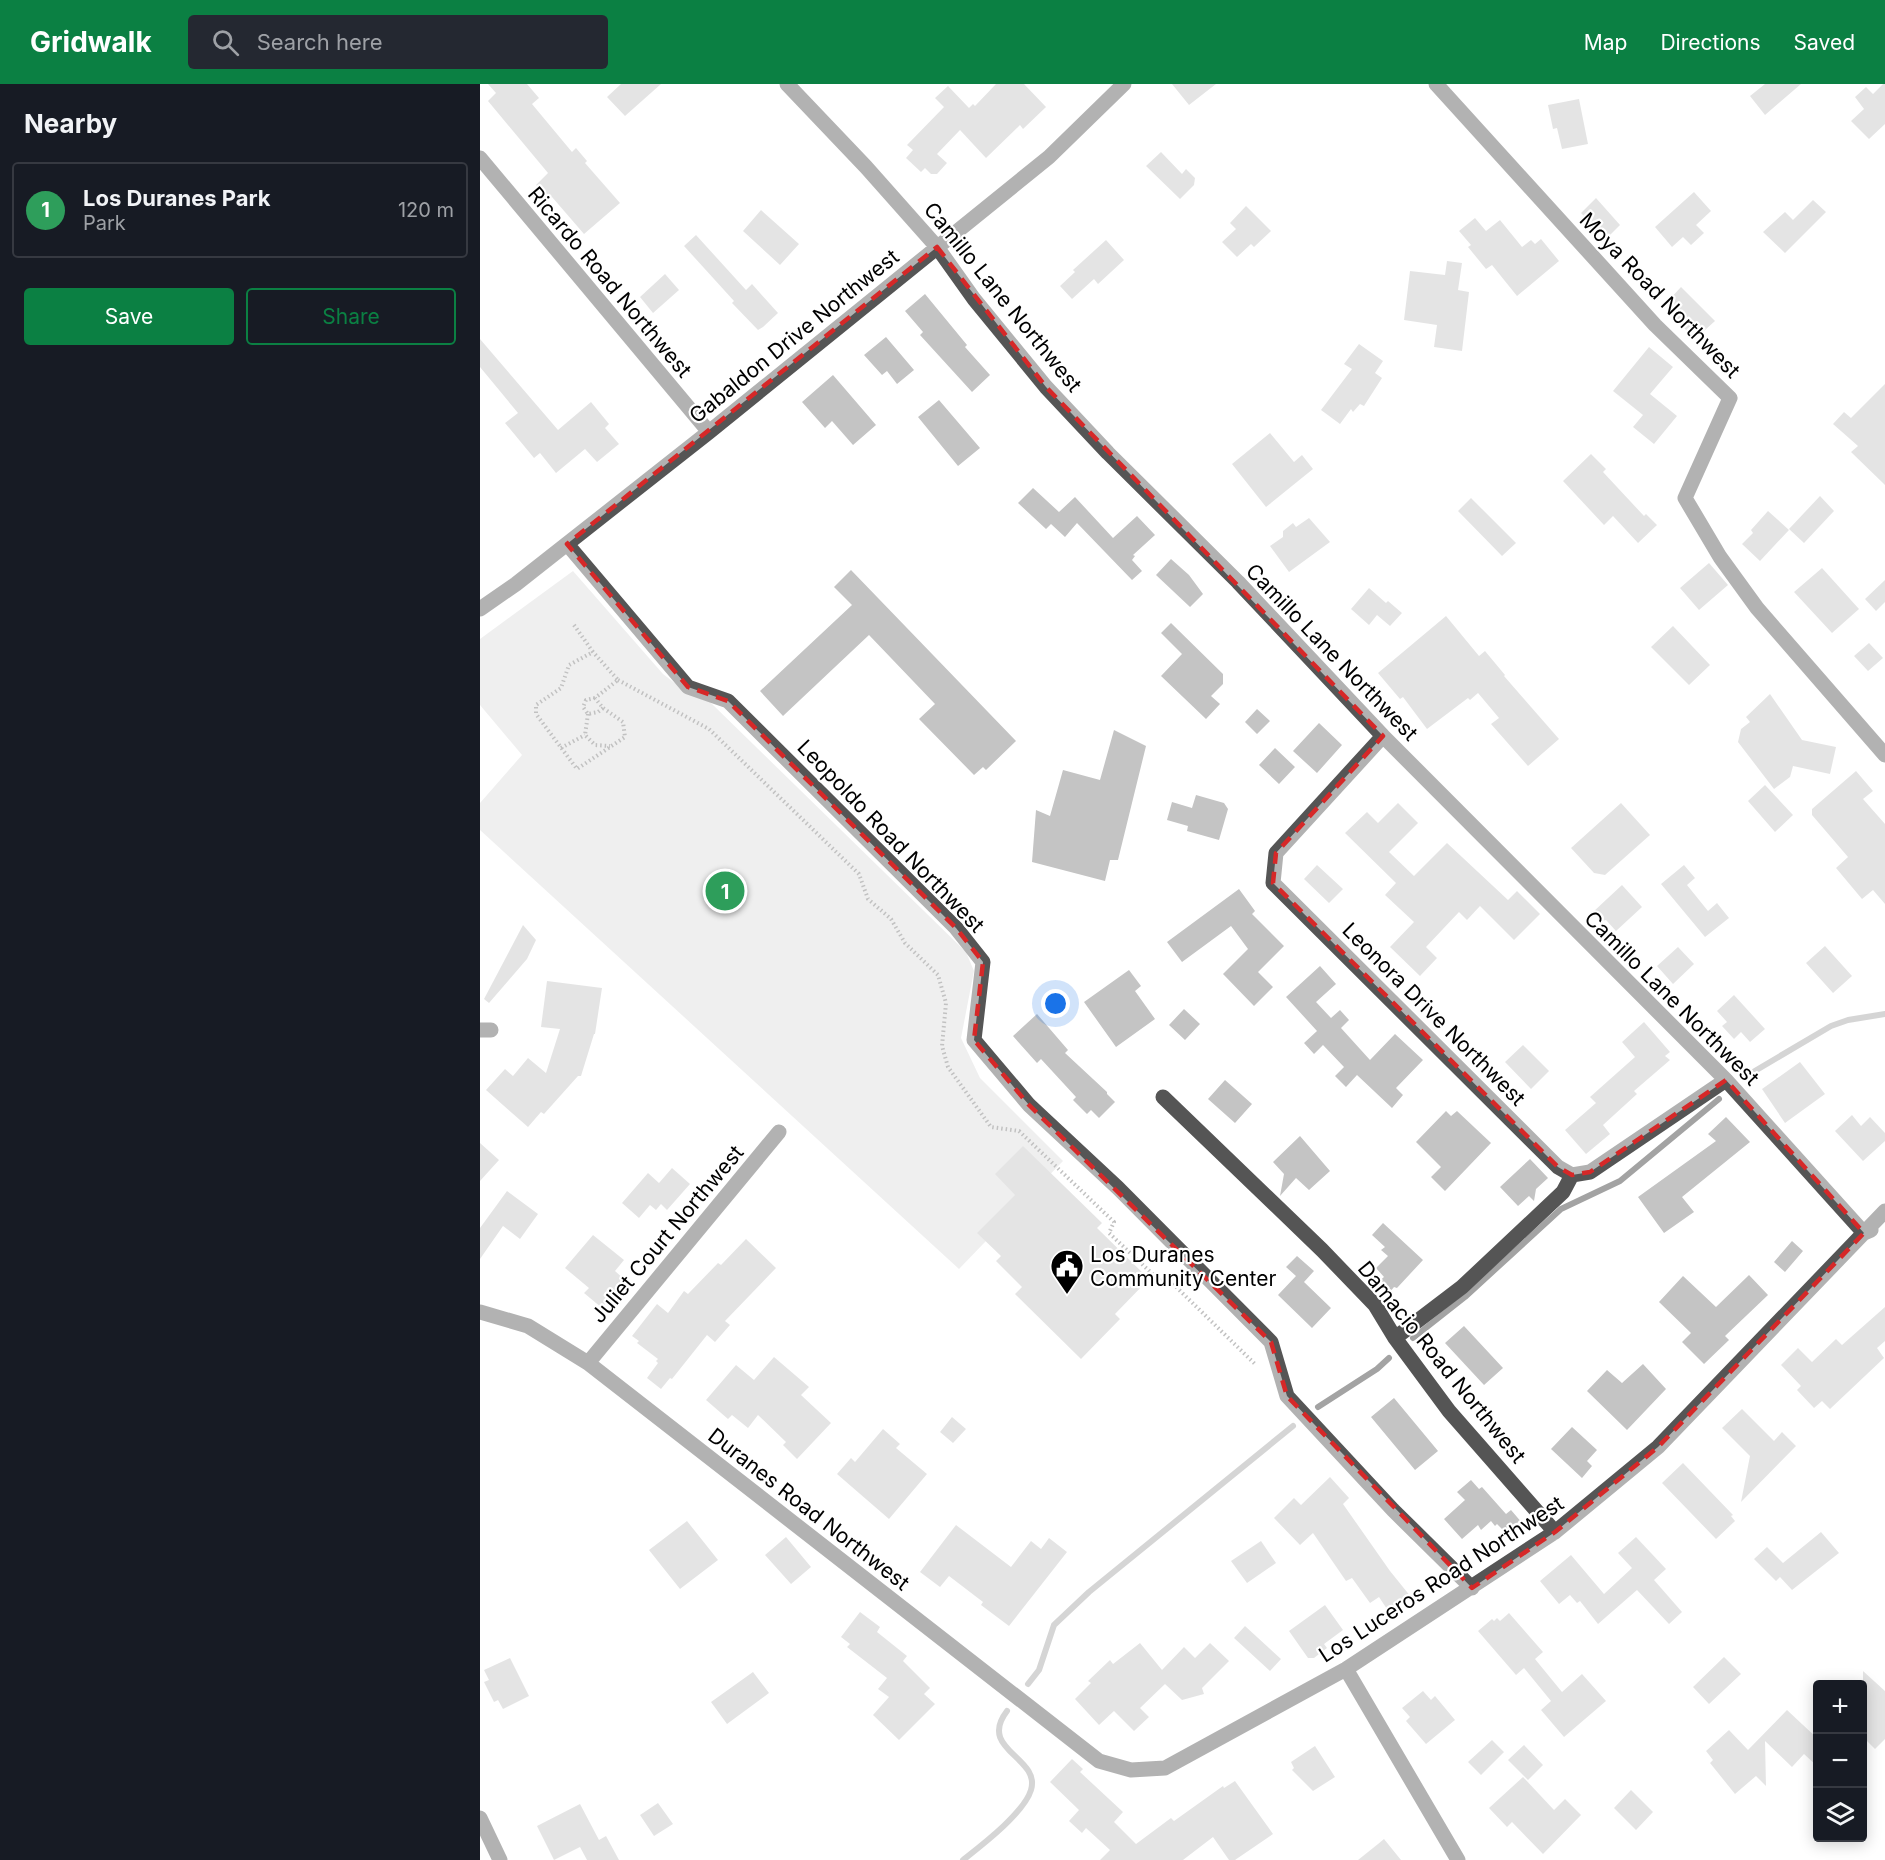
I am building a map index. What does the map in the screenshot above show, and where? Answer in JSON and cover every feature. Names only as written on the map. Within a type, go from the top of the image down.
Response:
[{"type":"street","name":"Camillo Lane Northwest","points":[[788,84],[937,247],[974,299],[1046,387],[1108,453],[1238,582],[1383,736],[1726,1080],[1864,1233]]},
{"type":"street","name":"Gabaldon Drive Northwest","points":[[480,609],[709,432],[1049,156],[1124,84]]},
{"type":"street","name":"Moya Road Northwest","points":[[1436,84],[1655,325],[1730,398],[1685,498],[1720,557],[1756,608],[1885,755]]},
{"type":"street","name":"Ricardo Road Northwest","points":[[480,158],[709,432]]},
{"type":"street","name":"Leopoldo Road Northwest","points":[[567,544],[688,687],[728,701],[956,928],[983,962],[974,1040],[1029,1105],[1118,1188],[1271,1342],[1287,1396],[1393,1510],[1472,1588]]},
{"type":"street","name":"Leonora Drive Northwest","points":[[1383,736],[1276,853],[1273,883],[1558,1167],[1572,1175]]},
{"type":"street","points":[[1395,1338],[1462,1287],[1563,1192],[1572,1175],[1590,1172],[1726,1080]]},
{"type":"street","name":"Damacio Road Northwest","points":[[1163,1097],[1322,1250],[1375,1305],[1395,1338],[1449,1411],[1555,1532]]},
{"type":"street","name":"Juliet Court Northwest","points":[[588,1364],[779,1132]]},
{"type":"street","name":"Los Luceros Road Northwest","points":[[1099,1761],[1131,1770],[1165,1768],[1346,1669],[1555,1532],[1658,1447],[1885,1211]]},
{"type":"street","points":[[1864,1233],[1885,1225]]},
{"type":"street","name":"Duranes Road Northwest","points":[[480,1312],[528,1326],[588,1364],[1099,1761]]},
{"type":"street","points":[[1346,1669],[1458,1860]]},
{"type":"street","points":[[480,1818],[500,1860]]},
{"type":"path","points":[[574,625],[593,652],[618,680],[709,729],[859,874],[868,900],[891,920],[905,943],[938,975],[946,1003],[942,1046],[948,1067],[992,1127],[1019,1131],[1114,1222],[1108,1233],[1161,1282],[1168,1279],[1256,1365]]},
{"type":"path","points":[[593,652],[569,665],[561,688],[536,705],[536,714],[577,769],[625,737],[623,722],[603,708],[595,698]]},
{"type":"path","points":[[585,735],[588,714],[583,707],[586,700],[595,698],[618,680]]},
{"type":"path","points":[[588,714],[598,712],[603,708]]},
{"type":"path","points":[[561,747],[585,735]]},
{"type":"path","points":[[585,735],[595,745],[611,746]]},
{"type":"highlighted area","points":[[937,247],[1046,387],[1383,736],[1276,853],[1273,883],[1558,1167],[1572,1175],[1590,1172],[1726,1080],[1864,1233],[1658,1447],[1555,1532],[1472,1588],[1287,1396],[1271,1342],[1029,1105],[974,1040],[983,962],[956,928],[728,701],[688,687],[567,544]]},
{"type":"shaded area","points":[[573,571],[663,674],[689,694],[710,702],[966,952],[974,971],[961,1038],[980,1078],[1063,1161],[959,1269],[480,830],[480,803],[522,755],[480,705],[480,639]]},
{"type":"building","points":[[488,84],[527,84],[539,98],[532,104],[572,152],[576,148],[587,161],[585,163],[620,203],[584,234],[552,197],[549,200],[536,185],[548,173],[488,101],[496,93]]},
{"type":"building","points":[[621,84],[661,84],[625,116],[607,97]]},
{"type":"building","points":[[996,84],[1024,84],[1046,107],[1023,129],[1020,125],[986,158],[960,130],[937,154],[947,163],[937,174],[931,174],[925,168],[921,172],[906,158],[913,150],[907,145],[944,107],[935,98],[948,86],[969,108],[973,104],[975,106]]},
{"type":"building","points":[[1172,84],[1216,84],[1189,105]]},
{"type":"building","points":[[1765,84],[1801,84],[1765,115],[1750,96]]},
{"type":"building","points":[[1885,84],[1885,124],[1869,139],[1851,121],[1864,109],[1855,97],[1866,87],[1873,94]]},
{"type":"building","points":[[1579,99],[1588,144],[1562,149],[1557,128],[1553,129],[1548,105]]},
{"type":"building","points":[[1161,152],[1182,174],[1186,169],[1195,178],[1194,185],[1180,199],[1146,166]]},
{"type":"building","points":[[1694,192],[1711,211],[1696,225],[1704,233],[1691,245],[1683,237],[1672,247],[1655,227]]},
{"type":"building","points":[[1596,198],[1620,225],[1606,239],[1581,213]]},
{"type":"building","points":[[1813,200],[1826,212],[1785,253],[1763,232],[1785,212],[1793,220]]},
{"type":"building","points":[[1246,206],[1271,231],[1254,247],[1251,244],[1237,257],[1222,242],[1236,229],[1230,223]]},
{"type":"building","points":[[761,210],[799,244],[780,265],[743,231]]},
{"type":"building","points":[[1475,218],[1486,231],[1500,220],[1522,247],[1531,240],[1535,244],[1541,239],[1559,261],[1517,296],[1492,265],[1486,269],[1468,247],[1471,245],[1459,231]]},
{"type":"building","points":[[696,235],[746,290],[752,284],[778,313],[763,327],[758,330],[684,246]]},
{"type":"building","points":[[1106,240],[1124,260],[1098,284],[1094,279],[1072,299],[1060,286],[1075,272],[1073,270]]},
{"type":"building","points":[[1447,261],[1462,263],[1458,290],[1469,292],[1462,351],[1434,347],[1437,325],[1404,320],[1410,271],[1445,275]]},
{"type":"building","points":[[665,274],[679,290],[653,313],[640,297]]},
{"type":"building","points":[[1681,287],[1715,321],[1695,339],[1670,314],[1676,307],[1669,300]]},
{"type":"building","points":[[925,294],[967,345],[965,347],[990,375],[972,392],[920,335],[923,332],[905,311]]},
{"type":"building","points":[[886,337],[914,370],[897,384],[887,371],[882,375],[864,355]]},
{"type":"building","points":[[480,339],[558,430],[591,402],[609,424],[605,428],[619,444],[597,462],[585,449],[556,473],[540,453],[534,458],[505,423],[518,413],[480,367]]},
{"type":"building","points":[[1359,344],[1383,361],[1375,373],[1382,378],[1364,406],[1360,404],[1353,412],[1351,409],[1340,424],[1321,410],[1352,369],[1344,364]]},
{"type":"building","points":[[1649,347],[1673,367],[1650,394],[1677,416],[1654,444],[1633,427],[1643,415],[1613,391]]},
{"type":"building","points":[[833,375],[876,425],[853,445],[832,421],[825,428],[802,402]]},
{"type":"building","points":[[1885,384],[1885,485],[1851,452],[1858,446],[1833,424],[1844,412],[1851,418]]},
{"type":"building","points":[[939,400],[980,448],[958,466],[918,417]]},
{"type":"building","points":[[1270,433],[1294,462],[1302,455],[1313,469],[1266,507],[1232,464]]},
{"type":"building","points":[[1591,454],[1606,469],[1603,472],[1644,516],[1646,514],[1657,525],[1638,543],[1613,516],[1604,525],[1563,481]]},
{"type":"building","points":[[1033,488],[1059,512],[1075,497],[1113,538],[1137,516],[1155,535],[1133,555],[1135,556],[1132,560],[1142,571],[1132,580],[1077,523],[1065,537],[1051,524],[1046,529],[1018,503]]},
{"type":"building","points":[[1820,496],[1834,511],[1804,543],[1789,529]]},
{"type":"building","points":[[1471,498],[1516,543],[1502,556],[1458,511]]},
{"type":"building","points":[[1768,511],[1789,530],[1760,561],[1742,544],[1753,533],[1751,530]]},
{"type":"building","points":[[1309,518],[1330,542],[1289,572],[1270,546],[1283,537],[1283,531],[1293,523],[1296,527]]},
{"type":"building","points":[[1171,559],[1189,575],[1203,594],[1190,607],[1156,575]]},
{"type":"building","points":[[1709,563],[1728,585],[1699,610],[1680,588]]},
{"type":"building","points":[[1822,568],[1859,609],[1832,633],[1794,592]]},
{"type":"building","points":[[851,570],[1016,741],[986,770],[983,767],[974,775],[919,719],[935,704],[869,635],[783,716],[760,691],[852,605],[834,587]]},
{"type":"building","points":[[1885,580],[1885,602],[1876,611],[1865,599]]},
{"type":"building","points":[[1369,588],[1402,613],[1390,626],[1377,615],[1369,625],[1351,609]]},
{"type":"building","points":[[1446,616],[1479,656],[1485,651],[1559,739],[1528,766],[1491,724],[1499,718],[1478,693],[1427,729],[1403,697],[1400,699],[1378,673]]},
{"type":"building","points":[[1171,623],[1223,674],[1223,684],[1211,696],[1220,704],[1206,719],[1161,676],[1182,654],[1161,633]]},
{"type":"building","points":[[1673,626],[1710,665],[1689,685],[1651,647]]},
{"type":"building","points":[[1869,643],[1883,658],[1868,671],[1854,656]]},
{"type":"building","points":[[1770,694],[1802,740],[1836,747],[1830,774],[1793,766],[1790,777],[1774,789],[1738,742],[1741,729],[1750,722],[1746,717]]},
{"type":"building","points":[[1257,709],[1270,721],[1257,734],[1245,722]]},
{"type":"building","points":[[1319,723],[1342,745],[1317,773],[1293,751]]},
{"type":"building","points":[[1114,730],[1146,746],[1118,860],[1110,860],[1105,881],[1032,862],[1036,810],[1050,816],[1063,770],[1100,780]]},
{"type":"building","points":[[1275,748],[1295,767],[1279,784],[1259,765]]},
{"type":"building","points":[[1856,771],[1873,791],[1863,799],[1885,824],[1885,904],[1873,890],[1862,899],[1836,868],[1848,857],[1812,815],[1812,809]]},
{"type":"building","points":[[1765,785],[1793,815],[1775,832],[1748,801]]},
{"type":"building","points":[[1196,795],[1224,803],[1228,809],[1219,840],[1187,831],[1188,826],[1167,820],[1172,802],[1192,808]]},
{"type":"building","points":[[1398,803],[1418,823],[1389,852],[1414,876],[1447,843],[1508,900],[1517,891],[1540,914],[1514,940],[1480,906],[1467,920],[1459,912],[1426,947],[1437,958],[1420,976],[1390,947],[1414,922],[1385,895],[1396,883],[1345,833],[1367,812],[1378,823]]},
{"type":"building","points":[[1621,803],[1650,835],[1605,875],[1594,873],[1571,848]]},
{"type":"building","points":[[1317,865],[1343,889],[1329,903],[1304,879]]},
{"type":"building","points":[[1684,865],[1695,878],[1687,885],[1708,911],[1717,903],[1729,918],[1705,937],[1661,884]]},
{"type":"building","points":[[1622,885],[1642,907],[1616,931],[1606,920],[1602,921],[1593,912]]},
{"type":"building","points":[[1239,889],[1255,911],[1252,914],[1284,946],[1258,972],[1273,987],[1254,1006],[1223,974],[1248,949],[1231,926],[1182,962],[1167,942]]},
{"type":"building","points":[[523,925],[536,940],[527,959],[489,1003],[484,999]]},
{"type":"building","points":[[1825,946],[1852,976],[1833,993],[1806,963]]},
{"type":"building","points":[[1678,947],[1694,964],[1673,984],[1657,966]]},
{"type":"building","points":[[1320,966],[1336,984],[1316,1002],[1331,1018],[1340,1010],[1349,1020],[1341,1028],[1370,1060],[1395,1034],[1423,1060],[1396,1088],[1403,1095],[1392,1108],[1357,1075],[1346,1087],[1335,1076],[1344,1067],[1323,1045],[1314,1054],[1304,1043],[1317,1031],[1286,997]]},
{"type":"building","points":[[1129,970],[1141,986],[1135,991],[1155,1019],[1116,1047],[1084,1002]]},
{"type":"building","points":[[547,981],[602,988],[595,1034],[581,1076],[578,1076],[544,1114],[541,1112],[528,1127],[486,1090],[505,1069],[513,1076],[528,1058],[546,1073],[560,1029],[541,1027]]},
{"type":"building","points":[[1734,995],[1765,1029],[1750,1042],[1741,1032],[1734,1039],[1722,1026],[1727,1022],[1717,1011]]},
{"type":"building","points":[[1184,1009],[1200,1024],[1185,1040],[1169,1025]]},
{"type":"building","points":[[1037,1014],[1068,1050],[1065,1053],[1115,1102],[1099,1118],[1091,1110],[1087,1114],[1073,1100],[1076,1097],[1041,1059],[1037,1063],[1013,1036]]},
{"type":"building","points":[[1644,1022],[1670,1052],[1665,1056],[1670,1060],[1634,1091],[1637,1094],[1603,1125],[1610,1134],[1586,1154],[1565,1130],[1596,1103],[1590,1097],[1635,1057],[1622,1042]]},
{"type":"building","points":[[1523,1045],[1549,1071],[1531,1089],[1505,1062]]},
{"type":"building","points":[[1800,1062],[1825,1094],[1785,1123],[1762,1089]]},
{"type":"building","points":[[1225,1080],[1252,1104],[1235,1123],[1208,1099]]},
{"type":"building","points":[[1446,1111],[1451,1116],[1457,1111],[1491,1143],[1445,1191],[1431,1177],[1441,1167],[1416,1142]]},
{"type":"building","points":[[1852,1115],[1861,1126],[1870,1117],[1885,1133],[1885,1141],[1863,1161],[1835,1131]]},
{"type":"building","points":[[1726,1117],[1750,1142],[1682,1197],[1694,1212],[1664,1233],[1638,1197],[1716,1141],[1708,1134]]},
{"type":"building","points":[[1300,1136],[1330,1171],[1309,1190],[1296,1178],[1280,1196],[1284,1174],[1273,1162]]},
{"type":"building","points":[[480,1143],[499,1160],[480,1181]]},
{"type":"building","points":[[1023,1146],[1102,1223],[1097,1228],[1149,1279],[1115,1314],[1120,1319],[1081,1359],[1015,1294],[1022,1287],[996,1261],[1001,1256],[977,1233],[1015,1195],[995,1174]]},
{"type":"building","points":[[1530,1159],[1548,1178],[1536,1189],[1534,1201],[1529,1196],[1518,1206],[1500,1187]]},
{"type":"building","points":[[672,1168],[690,1184],[667,1210],[661,1204],[656,1210],[650,1205],[639,1218],[622,1203],[648,1173],[659,1183]]},
{"type":"building","points":[[507,1191],[538,1214],[520,1239],[503,1226],[480,1259],[480,1228]]},
{"type":"building","points":[[1383,1223],[1423,1260],[1397,1288],[1394,1287],[1390,1292],[1379,1281],[1384,1277],[1376,1268],[1388,1256],[1381,1250],[1385,1247],[1372,1235]]},
{"type":"building","points":[[593,1235],[624,1260],[615,1271],[625,1280],[602,1308],[584,1293],[589,1288],[565,1268]]},
{"type":"building","points":[[746,1239],[776,1268],[725,1321],[730,1325],[715,1342],[707,1335],[672,1379],[670,1378],[661,1389],[647,1378],[658,1363],[656,1361],[658,1359],[637,1343],[639,1341],[632,1336],[657,1304],[668,1313],[684,1291],[688,1294],[718,1263],[721,1265]]},
{"type":"building","points":[[1792,1241],[1803,1251],[1785,1272],[1774,1262]]},
{"type":"building","points":[[1297,1256],[1314,1271],[1304,1282],[1331,1308],[1312,1328],[1278,1295],[1296,1276],[1286,1267]]},
{"type":"building","points":[[1749,1275],[1768,1295],[1725,1336],[1729,1340],[1704,1364],[1682,1342],[1691,1333],[1659,1302],[1683,1276],[1716,1307]]},
{"type":"building","points":[[1885,1307],[1885,1341],[1877,1348],[1884,1358],[1830,1409],[1822,1401],[1814,1408],[1797,1390],[1801,1386],[1781,1365],[1798,1348],[1812,1362],[1836,1339],[1842,1345]]},
{"type":"building","points":[[1464,1326],[1503,1368],[1484,1385],[1445,1343]]},
{"type":"building","points":[[774,1357],[809,1387],[801,1395],[831,1423],[797,1459],[783,1445],[786,1442],[758,1415],[748,1428],[732,1415],[728,1419],[706,1400],[736,1365],[754,1380]]},
{"type":"building","points":[[1643,1364],[1666,1389],[1627,1430],[1587,1391],[1607,1370],[1622,1383]]},
{"type":"building","points":[[1394,1398],[1438,1451],[1415,1470],[1371,1417]]},
{"type":"building","points":[[1742,1409],[1774,1441],[1782,1432],[1796,1446],[1741,1502],[1750,1456],[1722,1428]]},
{"type":"building","points":[[952,1417],[966,1429],[953,1443],[940,1432]]},
{"type":"building","points":[[1572,1427],[1597,1450],[1587,1461],[1592,1466],[1582,1478],[1551,1449]]},
{"type":"building","points":[[883,1429],[900,1444],[896,1448],[927,1474],[889,1519],[837,1474],[851,1458],[855,1462]]},
{"type":"building","points":[[1683,1463],[1733,1515],[1731,1516],[1735,1521],[1716,1539],[1662,1483]]},
{"type":"building","points":[[1330,1477],[1349,1498],[1343,1504],[1411,1597],[1389,1612],[1379,1597],[1370,1603],[1352,1578],[1346,1581],[1313,1533],[1300,1545],[1274,1518],[1294,1498],[1301,1505]]},
{"type":"building","points":[[1471,1480],[1479,1489],[1482,1487],[1506,1514],[1511,1510],[1523,1524],[1509,1536],[1491,1521],[1481,1530],[1478,1525],[1462,1539],[1444,1519],[1465,1500],[1457,1492]]},
{"type":"building","points":[[687,1521],[718,1560],[680,1589],[649,1550]]},
{"type":"building","points":[[956,1525],[1011,1567],[1031,1541],[1041,1549],[1049,1538],[1067,1552],[1009,1626],[949,1576],[940,1587],[920,1572]]},
{"type":"building","points":[[1821,1532],[1839,1553],[1792,1590],[1780,1577],[1776,1581],[1754,1559],[1767,1547],[1783,1563]]},
{"type":"building","points":[[786,1537],[811,1567],[791,1584],[765,1555]]},
{"type":"building","points":[[1636,1537],[1666,1569],[1654,1580],[1682,1612],[1669,1624],[1637,1590],[1598,1624],[1580,1601],[1577,1603],[1570,1595],[1559,1604],[1540,1581],[1571,1555],[1604,1594],[1632,1568],[1618,1553]]},
{"type":"building","points":[[1261,1541],[1276,1563],[1247,1583],[1231,1561]]},
{"type":"building","points":[[1325,1605],[1343,1630],[1324,1644],[1327,1648],[1314,1658],[1308,1658],[1289,1631]]},
{"type":"building","points":[[860,1612],[880,1627],[877,1632],[907,1656],[903,1661],[930,1688],[924,1694],[935,1704],[899,1740],[873,1715],[889,1697],[878,1689],[887,1678],[847,1647],[850,1644],[841,1637]]},
{"type":"building","points":[[1509,1613],[1543,1652],[1535,1659],[1562,1692],[1582,1674],[1606,1701],[1564,1737],[1541,1710],[1551,1701],[1524,1668],[1516,1675],[1478,1631],[1492,1619],[1494,1621],[1497,1618],[1500,1621]]},
{"type":"building","points":[[1245,1626],[1281,1659],[1270,1671],[1234,1638]]},
{"type":"building","points":[[1140,1643],[1162,1670],[1184,1647],[1195,1658],[1210,1643],[1229,1661],[1202,1688],[1204,1694],[1182,1700],[1165,1684],[1140,1708],[1149,1717],[1134,1731],[1114,1711],[1099,1725],[1075,1699],[1091,1683],[1088,1681],[1110,1660],[1113,1664]]},
{"type":"building","points":[[1724,1657],[1741,1674],[1709,1704],[1693,1687]]},
{"type":"building","points":[[510,1658],[529,1696],[503,1709],[498,1700],[494,1702],[484,1682],[489,1680],[484,1670]]},
{"type":"building","points":[[1863,1671],[1885,1691],[1885,1739],[1875,1749],[1867,1741],[1867,1680],[1863,1680]]},
{"type":"building","points":[[753,1672],[769,1693],[727,1724],[711,1702]]},
{"type":"building","points":[[1423,1691],[1431,1700],[1435,1696],[1455,1720],[1426,1744],[1406,1721],[1410,1717],[1402,1708]]},
{"type":"building","points":[[1787,1710],[1813,1734],[1813,1762],[1804,1754],[1792,1767],[1765,1741],[1766,1786],[1756,1776],[1735,1794],[1710,1763],[1713,1760],[1706,1751],[1729,1730],[1748,1750]]},
{"type":"building","points":[[1492,1740],[1504,1752],[1481,1775],[1468,1762]]},
{"type":"building","points":[[1524,1745],[1543,1765],[1528,1780],[1508,1760]]},
{"type":"building","points":[[1315,1746],[1335,1777],[1313,1791],[1292,1770],[1294,1768],[1291,1762]]},
{"type":"building","points":[[1072,1759],[1083,1769],[1080,1772],[1123,1812],[1114,1822],[1136,1844],[1171,1818],[1174,1821],[1223,1786],[1224,1788],[1235,1781],[1273,1834],[1235,1860],[1229,1860],[1213,1837],[1183,1860],[1100,1860],[1110,1850],[1086,1828],[1082,1833],[1069,1821],[1079,1810],[1050,1782]]},
{"type":"building","points":[[1523,1777],[1554,1810],[1565,1799],[1581,1815],[1543,1854],[1512,1822],[1507,1827],[1489,1808]]},
{"type":"building","points":[[1631,1790],[1653,1812],[1636,1830],[1614,1808]]},
{"type":"building","points":[[658,1803],[673,1824],[654,1836],[640,1815]]},
{"type":"building","points":[[580,1804],[599,1840],[606,1836],[619,1860],[587,1860],[580,1847],[554,1860],[537,1826]]},
{"type":"building","points":[[1384,1839],[1401,1860],[1358,1860],[1378,1844]]},
{"type":"waterway","points":[[1743,1078],[1831,1026],[1848,1020],[1885,1014]]},
{"type":"waterway","points":[[1413,1338],[1465,1297],[1561,1209],[1620,1181],[1719,1099]]},
{"type":"waterway","points":[[1318,1407],[1377,1369],[1389,1358]]},
{"type":"waterway","points":[[1028,1684],[1039,1670],[1054,1625],[1089,1592],[1293,1426]]},
{"type":"waterway","points":[[963,1860],[1020,1809],[1031,1790],[1032,1779],[1027,1769],[1004,1744],[1000,1735],[1000,1724],[1007,1711]]},
{"type":"place","name":"Los Duranes Park","points":[[725,891]]},
{"type":"place","name":"Los Duranes Community Center","points":[[1067,1295]]}]
